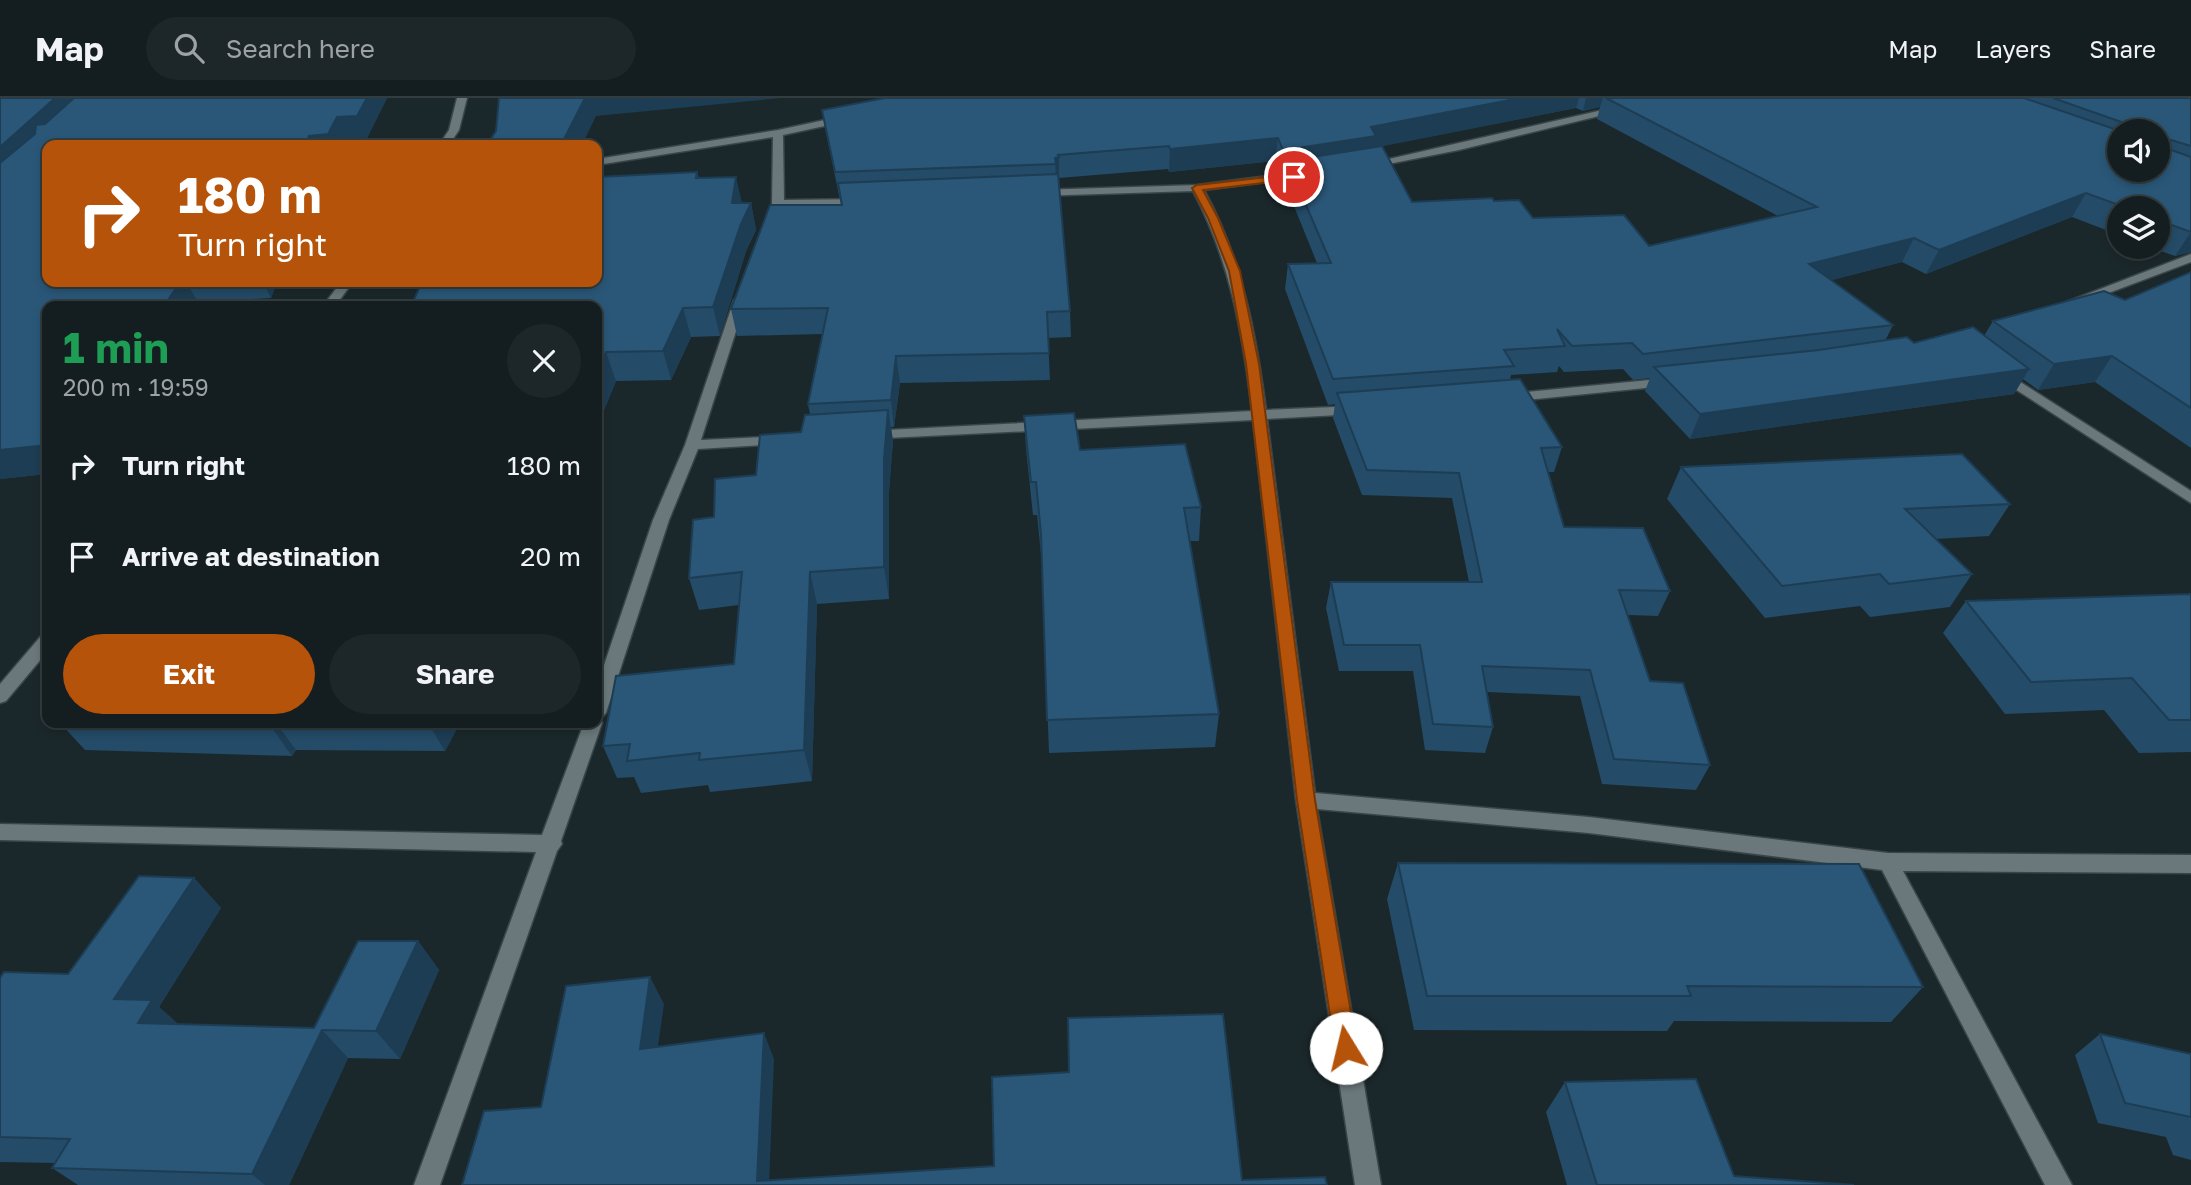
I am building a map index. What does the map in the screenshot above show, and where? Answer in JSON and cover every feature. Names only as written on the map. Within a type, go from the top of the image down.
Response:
[{"type":"street","points":[[447,140],[454,130],[462,98]]},
{"type":"street","points":[[1609,98],[1627,106]]},
{"type":"street","points":[[1351,168],[1459,147],[1668,98]]},
{"type":"street","points":[[602,161],[778,133],[856,117]]},
{"type":"street","points":[[766,228],[778,204],[778,133]]},
{"type":"street","points":[[1027,193],[1197,188],[1325,172]]},
{"type":"street","points":[[1197,188],[1213,218],[1234,271],[1253,364],[1257,415],[1306,800],[1368,1185]]},
{"type":"street","points":[[778,204],[875,200]]},
{"type":"street","points":[[2062,306],[2191,258]]},
{"type":"street","points":[[602,698],[661,520],[692,445],[743,289]]},
{"type":"street","points":[[1990,365],[2018,387],[2191,498]]},
{"type":"street","points":[[1494,399],[1682,381]]},
{"type":"street","points":[[857,436],[1375,409]]},
{"type":"street","points":[[692,445],[802,439]]},
{"type":"street","points":[[0,696],[42,646]]},
{"type":"street","points":[[427,1185],[552,844],[591,728]]},
{"type":"street","points":[[1306,800],[1589,825],[1888,862],[2191,864]]},
{"type":"street","points":[[0,832],[552,844]]},
{"type":"street","points":[[1888,862],[2059,1185]]},
{"type":"building","points":[[0,98],[55,98],[0,147]]},
{"type":"building","points":[[74,98],[367,98],[357,116],[337,117],[328,134],[309,136],[308,140],[42,140],[42,287],[177,287],[167,301],[42,301],[42,446],[0,450],[0,163],[35,134],[36,125],[45,124]]},
{"type":"building","points":[[499,98],[585,98],[564,140],[490,140],[496,131]]},
{"type":"building","points":[[885,98],[1520,98],[1371,127],[1376,136],[1283,150],[1278,138],[1170,149],[1169,146],[1058,155],[1059,157],[1055,158],[1056,164],[835,172],[822,110]]},
{"type":"building","points":[[1606,98],[2024,98],[2107,127],[2107,182],[2170,182],[2170,150],[2191,157],[2191,232],[2170,224],[2170,196],[2107,196],[2107,201],[2086,193],[1939,250],[1914,238],[1809,264],[1893,325],[1643,354],[1632,343],[1572,346],[1557,329],[1565,346],[1504,350],[1514,366],[1333,379],[1288,264],[1331,263],[1287,161],[1382,146],[1412,202],[1492,198],[1494,201],[1519,200],[1533,218],[1624,215],[1649,246],[1817,207]]},
{"type":"building","points":[[2053,98],[2191,98],[2191,146],[2171,140],[2170,119],[2113,119]]},
{"type":"building","points":[[697,172],[696,178],[736,177],[732,203],[751,203],[741,224],[713,307],[683,308],[663,351],[606,352],[602,362],[602,301],[413,301],[420,287],[602,287],[602,177]]},
{"type":"building","points":[[1058,174],[1070,311],[1047,312],[1049,353],[896,356],[891,400],[808,404],[828,308],[731,309],[770,205],[842,205],[838,183]]},
{"type":"building","points":[[2191,272],[2191,408],[2112,356],[2054,364],[1993,321],[2104,291],[2125,300]]},
{"type":"building","points":[[1973,327],[2029,369],[1700,414],[1654,367],[1819,350],[1907,337],[1914,343]]},
{"type":"building","points":[[1520,379],[1562,447],[1541,448],[1564,527],[1643,528],[1670,591],[1619,590],[1650,681],[1683,683],[1710,765],[1614,759],[1590,670],[1482,666],[1493,727],[1433,724],[1420,645],[1344,645],[1331,582],[1482,582],[1459,473],[1367,470],[1337,393]]},
{"type":"building","points":[[888,410],[884,459],[884,567],[810,572],[804,750],[699,760],[700,753],[627,761],[630,744],[603,746],[616,676],[734,664],[742,572],[689,578],[693,520],[714,517],[715,479],[756,475],[760,435],[801,432],[805,415]]},
{"type":"building","points":[[1074,413],[1080,450],[1185,444],[1201,507],[1184,508],[1219,714],[1047,720],[1041,534],[1036,482],[1031,482],[1024,416]]},
{"type":"building","points":[[1962,454],[2010,504],[1905,509],[1972,574],[1889,584],[1880,574],[1782,586],[1681,467]]},
{"type":"building","points":[[2191,594],[2191,720],[2169,720],[2132,678],[2031,682],[1966,601]]},
{"type":"building","points":[[1398,863],[1859,864],[1923,987],[1687,986],[1691,996],[1427,996]]},
{"type":"building","points":[[139,876],[194,878],[114,999],[152,1000],[138,1023],[314,1028],[358,941],[418,941],[376,1031],[322,1030],[252,1174],[52,1168],[70,1139],[0,1137],[0,978],[4,972],[68,974]]},
{"type":"building","points":[[650,977],[640,1049],[764,1033],[757,1181],[994,1166],[992,1077],[1069,1072],[1068,1018],[1223,1014],[1242,1180],[1325,1177],[1327,1185],[462,1185],[484,1111],[541,1107],[566,986]]},
{"type":"building","points":[[2100,1034],[2191,1054],[2191,1117],[2125,1103]]},
{"type":"building","points":[[1696,1079],[1734,1176],[1854,1185],[1597,1185],[1565,1082]]},
{"type":"route","points":[[1294,177],[1197,188],[1213,218],[1234,271],[1253,364],[1257,415],[1306,800],[1346,1048]]}]
